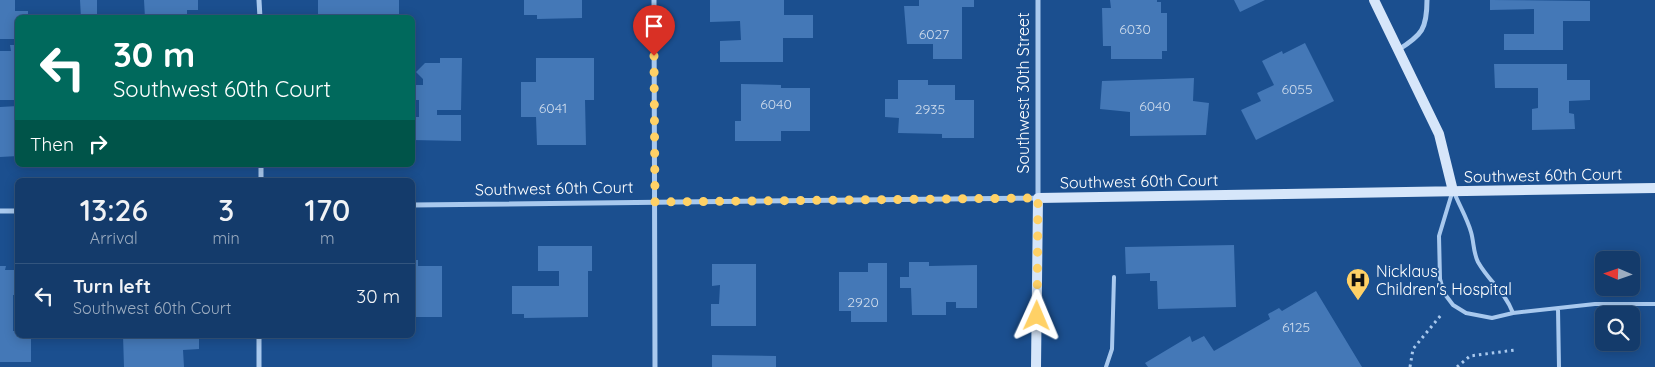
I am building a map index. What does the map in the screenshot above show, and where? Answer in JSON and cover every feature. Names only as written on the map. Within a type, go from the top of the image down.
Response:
[{"type":"street","points":[[259,0],[260,15]]},
{"type":"street","points":[[654,0],[656,367]]},
{"type":"street","name":"Southwest 30th Street","points":[[1036,367],[1038,0]]},
{"type":"street","points":[[1374,0],[1439,134],[1453,191]]},
{"type":"street","points":[[1398,50],[1421,34],[1428,16],[1427,0]]},
{"type":"street","name":"Southwest 60th Court","points":[[415,205],[1038,198],[1655,188]]},
{"type":"street","points":[[0,211],[15,211]]},
{"type":"street","points":[[259,338],[259,367]]},
{"type":"lane","points":[[1453,191],[1471,232],[1472,247],[1477,260],[1487,276],[1507,297],[1513,313]]},
{"type":"lane","points":[[1453,191],[1439,236],[1438,261],[1444,293],[1454,305],[1479,317],[1492,318],[1513,313],[1595,304],[1655,304]]},
{"type":"lane","points":[[1106,367],[1112,349],[1114,278]]},
{"type":"lane","points":[[1558,309],[1558,367]]},
{"type":"path","points":[[1410,367],[1413,348],[1441,315]]},
{"type":"path","points":[[1457,367],[1470,356],[1488,352],[1515,350]]},
{"type":"building","points":[[0,0],[15,0],[15,11],[28,11],[28,15],[15,15],[15,39],[0,39]]},
{"type":"building","points":[[80,0],[97,0],[97,15],[81,15]]},
{"type":"building","points":[[144,0],[198,0],[198,10],[187,10],[187,15],[145,15]]},
{"type":"building","points":[[318,0],[399,0],[399,15],[318,15]]},
{"type":"building","points":[[524,0],[582,0],[582,18],[537,19],[537,15],[524,15]]},
{"type":"building","points":[[710,0],[784,0],[784,15],[813,15],[813,38],[783,38],[783,62],[720,62],[720,41],[741,40],[740,21],[710,22]]},
{"type":"building","points":[[919,0],[974,0],[974,7],[962,7],[962,59],[933,59],[933,44],[907,44],[904,6],[919,6]]},
{"type":"building","points":[[1110,0],[1157,0],[1157,2],[1161,2],[1161,13],[1167,13],[1167,51],[1162,51],[1162,59],[1111,59],[1111,46],[1103,46],[1102,8],[1111,8]]},
{"type":"building","points":[[1234,0],[1265,0],[1240,12]]},
{"type":"building","points":[[1490,0],[1590,1],[1590,21],[1563,21],[1563,50],[1504,50],[1504,34],[1534,34],[1534,9],[1490,10]]},
{"type":"building","points":[[1305,43],[1334,101],[1256,140],[1241,110],[1261,101],[1257,93],[1274,85],[1262,61],[1282,51],[1283,54]]},
{"type":"building","points":[[10,45],[15,45],[15,100],[0,100],[0,51],[11,51]]},
{"type":"building","points":[[440,58],[462,58],[461,110],[437,110],[437,115],[461,115],[461,141],[415,140],[415,117],[419,117],[419,100],[415,100],[415,85],[423,85],[423,79],[416,72],[425,63],[440,63]]},
{"type":"building","points":[[536,58],[594,58],[594,100],[585,100],[586,145],[537,145],[536,117],[521,117],[521,82],[536,82]]},
{"type":"building","points":[[1494,64],[1567,64],[1567,80],[1590,80],[1590,100],[1569,101],[1569,113],[1574,114],[1575,129],[1532,130],[1532,109],[1538,108],[1538,88],[1495,88]]},
{"type":"building","points":[[1194,78],[1193,101],[1209,103],[1206,135],[1130,136],[1130,112],[1100,109],[1102,81]]},
{"type":"building","points":[[898,80],[928,80],[928,85],[955,85],[955,100],[974,100],[974,138],[942,138],[942,134],[898,133],[899,118],[885,117],[885,99],[898,99]]},
{"type":"building","points":[[741,84],[781,85],[781,88],[810,88],[810,131],[781,131],[781,141],[735,141],[735,121],[741,121]]},
{"type":"building","points":[[15,106],[15,156],[0,157],[0,107]]},
{"type":"building","points":[[1234,245],[1236,307],[1158,309],[1157,281],[1150,281],[1150,273],[1126,274],[1125,247]]},
{"type":"building","points":[[538,246],[592,246],[592,271],[588,271],[588,317],[524,318],[524,314],[512,314],[512,286],[559,286],[559,271],[538,271]]},
{"type":"building","points":[[415,260],[418,260],[418,266],[442,266],[442,317],[415,317]]},
{"type":"building","points":[[909,262],[929,262],[929,266],[977,265],[977,308],[956,308],[956,302],[946,302],[946,315],[912,315],[911,288],[900,288],[900,277],[909,277]]},
{"type":"building","points":[[868,263],[887,263],[887,322],[851,322],[851,311],[839,311],[839,272],[868,272]]},
{"type":"building","points":[[712,264],[756,264],[756,326],[711,326],[711,304],[719,304],[720,285],[712,286]]},
{"type":"building","points":[[0,266],[6,266],[5,270],[15,270],[13,331],[15,331],[15,338],[31,338],[31,362],[0,362]]},
{"type":"building","points":[[1316,291],[1362,367],[1148,367],[1145,363],[1190,336],[1192,342],[1204,336],[1214,351],[1270,319],[1268,314],[1279,308],[1282,311]]},
{"type":"building","points":[[123,338],[199,338],[199,349],[183,350],[184,367],[124,367]]},
{"type":"building","points":[[712,355],[776,356],[776,367],[712,367]]},
{"type":"place","name":"Nicklaus Children's Hospital","points":[[1358,301]]},
{"type":"route","points":[[654,56],[655,202],[1038,198],[1037,316]]}]
